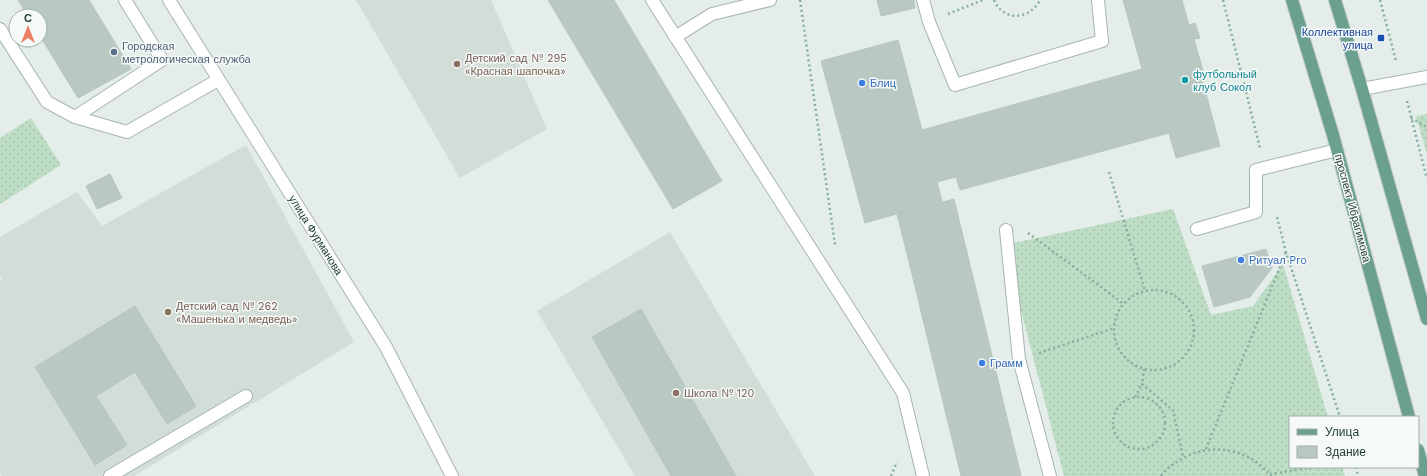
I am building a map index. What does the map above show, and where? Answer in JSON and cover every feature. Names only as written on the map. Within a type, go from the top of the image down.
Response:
[{"type":"main road","name":"проспект Ибрагимова","points":[[1292,0],[1337,150],[1409,416]]},
{"type":"main road","points":[[1335,0],[1362,89],[1427,319]]},
{"type":"main road","points":[[1419,454],[1425,476]]},
{"type":"lane","points":[[75,117],[162,60],[125,0]]},
{"type":"lane","name":"улица Фурманова","points":[[169,0],[386,347],[452,476]]},
{"type":"lane","points":[[652,0],[904,393],[923,476]]},
{"type":"lane","points":[[675,37],[712,14],[770,0]]},
{"type":"lane","points":[[923,0],[929,22],[955,85],[1102,41],[1098,0]]},
{"type":"lane","points":[[0,29],[47,102],[75,117],[127,132],[218,80]]},
{"type":"lane","points":[[1362,89],[1427,77]]},
{"type":"lane","points":[[1197,229],[1256,212],[1251,171],[1337,150]]},
{"type":"lane","points":[[1006,230],[1019,359],[1050,476]]},
{"type":"lane","points":[[110,476],[246,396]]},
{"type":"path","points":[[800,0],[836,252]]},
{"type":"path","points":[[929,22],[983,0]]},
{"type":"path","points":[[994,0],[1001,10],[1016,16],[1024,15],[1031,11],[1040,0]]},
{"type":"path","points":[[1411,118],[1427,127]]},
{"type":"path","points":[[1109,172],[1145,291]]},
{"type":"path","points":[[1024,230],[1124,304]]},
{"type":"path","points":[[1206,449],[1286,252]]},
{"type":"path","points":[[1158,290],[1171,293],[1181,301],[1189,310],[1194,322],[1194,335],[1190,347],[1183,358],[1171,366],[1158,370],[1144,369],[1132,363],[1122,354],[1116,341],[1114,328],[1117,315],[1124,304],[1134,296],[1145,291],[1158,290]]},
{"type":"path","points":[[1019,359],[1114,328]]},
{"type":"path","points":[[1135,397],[1144,397],[1152,400],[1159,406],[1164,414],[1164,431],[1154,444],[1146,448],[1138,449],[1129,447],[1122,443],[1116,437],[1112,421],[1114,412],[1120,404],[1127,399],[1135,397],[1142,384],[1144,369]]},
{"type":"path","points":[[1142,384],[1173,410],[1183,457]]},
{"type":"path","points":[[1161,476],[1183,457],[1206,449],[1230,450],[1252,458],[1271,475],[1310,468]]},
{"type":"shaded area","name":"Детский сад № 295 «Красная шапочка»","points":[[356,0],[491,0],[547,129],[460,178]]},
{"type":"shaded area","name":"Детский сад № 262 «Машенька и медведь»","points":[[246,145],[354,342],[134,476],[2,476],[0,473],[0,281],[2,280],[0,276],[0,237],[77,192],[102,226]]},
{"type":"shaded area","name":"Школа № 120","points":[[670,232],[815,476],[635,476],[537,311]]},
{"type":"green space","points":[[1427,114],[1427,155],[1416,116]]},
{"type":"green space","points":[[31,118],[61,165],[0,204],[0,138]]},
{"type":"green space","points":[[1173,209],[1211,315],[1253,306],[1283,264],[1328,416],[1289,416],[1289,468],[1342,468],[1345,476],[1064,476],[1004,245]]},
{"type":"building","points":[[18,0],[89,0],[131,69],[78,98],[47,48],[48,8],[23,8]]},
{"type":"building","points":[[548,0],[614,0],[722,181],[673,209]]},
{"type":"building","points":[[877,0],[914,0],[915,8],[881,16]]},
{"type":"building","points":[[1123,0],[1182,0],[1189,25],[1195,23],[1200,38],[1194,39],[1204,74],[1201,75],[1220,146],[1176,158],[1169,133],[960,190],[956,177],[937,182],[942,201],[865,223],[821,61],[898,40],[922,130],[1142,69]]},
{"type":"building","points":[[110,174],[122,198],[97,209],[86,186]]},
{"type":"building","points":[[954,199],[1021,476],[961,476],[897,214]]},
{"type":"building","points":[[1266,249],[1272,268],[1250,297],[1214,307],[1202,266]]},
{"type":"building","points":[[135,306],[196,406],[167,424],[135,372],[96,396],[127,445],[95,465],[35,367]]},
{"type":"building","points":[[641,309],[736,476],[671,476],[592,337]]},
{"type":"place","name":"Коллективная улица","points":[[1381,38]]},
{"type":"place","name":"Городская метрологическая служба","points":[[114,52]]},
{"type":"place","name":"Детский сад № 295 «Красная шапочка»","points":[[457,64]]},
{"type":"place","name":"футбольный клуб Сокол","points":[[1185,80]]},
{"type":"place","name":"Блиц","points":[[862,83]]},
{"type":"place","name":"Ритуал Pro","points":[[1241,260]]},
{"type":"place","name":"Детский сад № 262 «Машенька и медведь»","points":[[168,312]]},
{"type":"place","name":"Грамм","points":[[982,363]]},
{"type":"place","name":"Школа № 120","points":[[676,393]]}]
